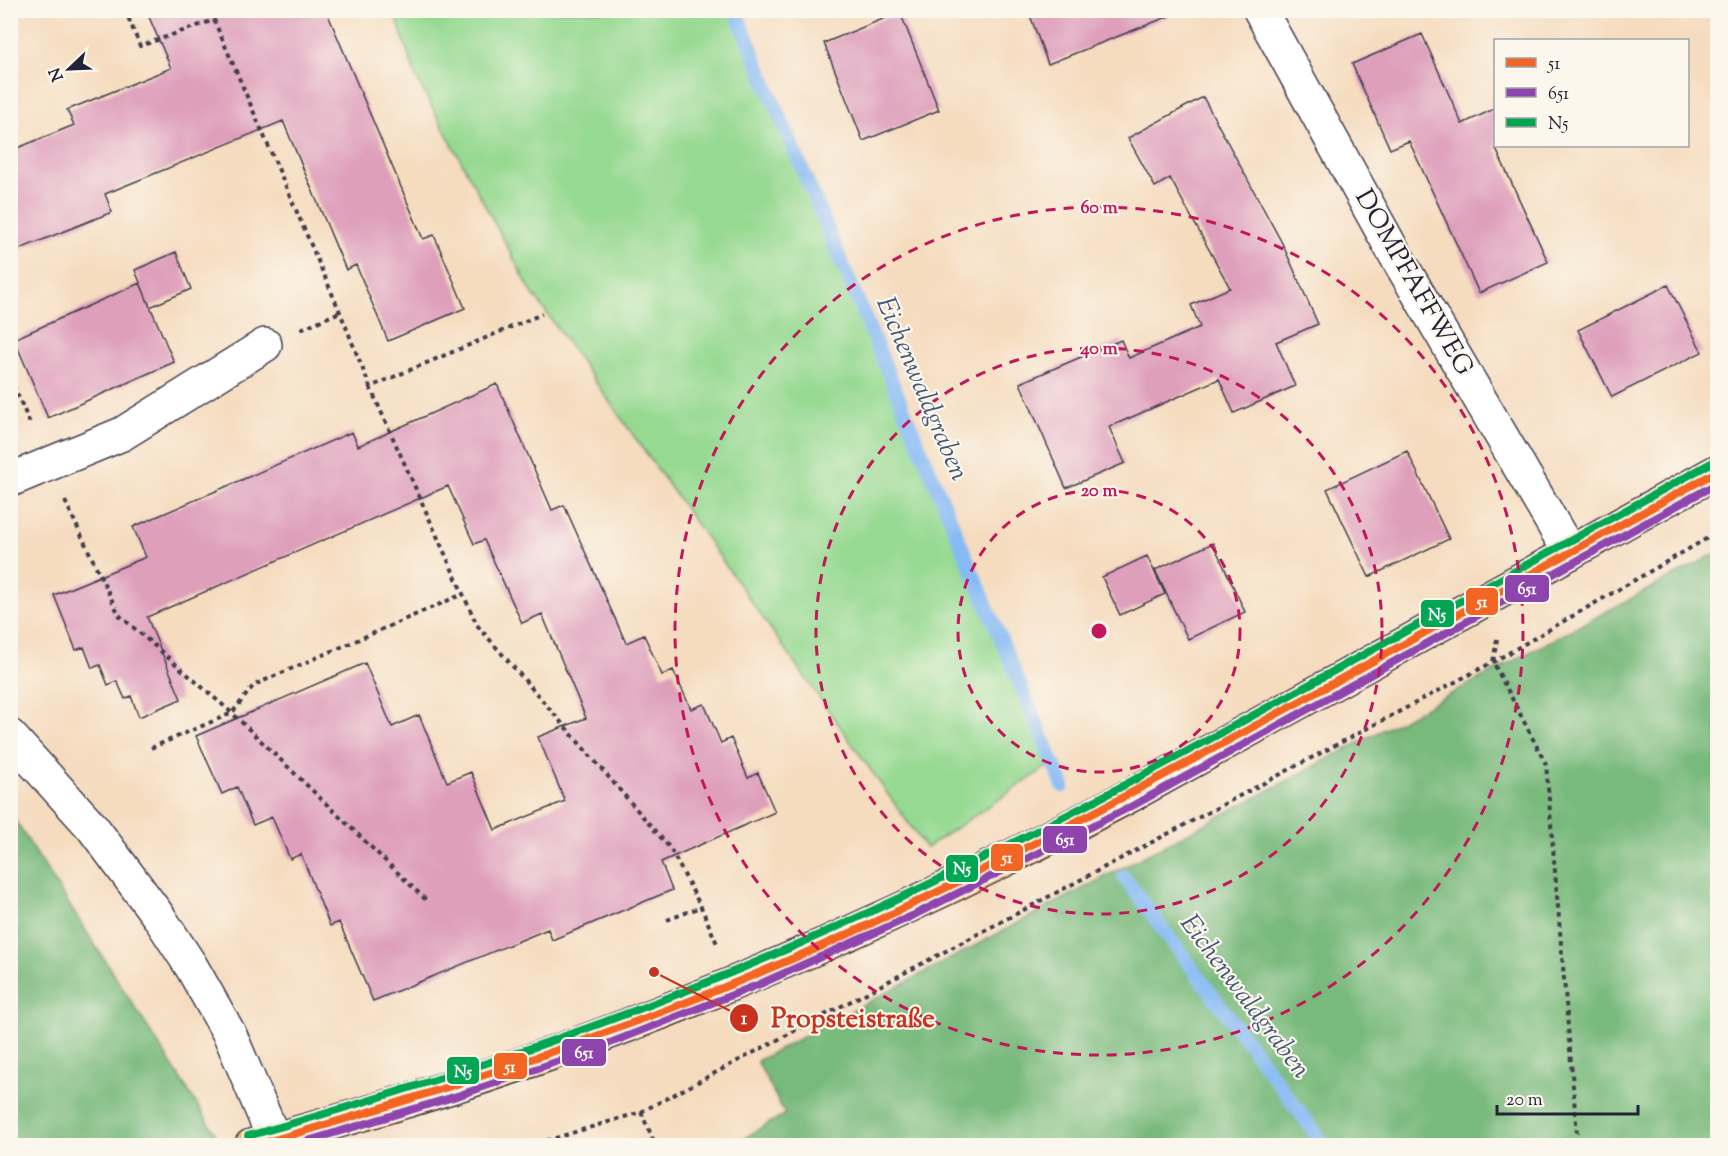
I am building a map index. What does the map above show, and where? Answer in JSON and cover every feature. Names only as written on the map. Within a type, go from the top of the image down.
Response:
[{"type":"main road","points":[[263,1142],[400,1102],[590,1039],[734,982],[852,931],[1039,844],[1718,471]]},
{"type":"street","name":"DOMPFAFFWEG","points":[[1260,10],[1392,249],[1570,553]]},
{"type":"street","points":[[10,480],[122,434],[265,345]]},
{"type":"street","points":[[10,736],[93,828],[159,916],[191,966],[230,1035],[263,1142]]},
{"type":"path","points":[[125,10],[140,46],[214,20],[370,387],[477,625],[670,848],[701,907],[734,982]]},
{"type":"path","points":[[370,387],[542,314]]},
{"type":"path","points":[[10,377],[48,465],[120,615],[232,712],[426,900]]},
{"type":"path","points":[[529,1146],[641,1112],[1492,662],[1718,532]]},
{"type":"path","points":[[1509,587],[1492,662],[1546,764],[1578,1146]]},
{"type":"path","points":[[151,748],[232,712],[254,685],[462,594]]},
{"type":"path","points":[[667,920],[701,907]]},
{"type":"path","points":[[641,1112],[656,1146]]},
{"type":"green space","points":[[394,11],[738,11],[1056,761],[926,848],[531,291],[416,77]]},
{"type":"green space","points":[[1717,553],[1717,1145],[732,1145],[785,1114],[757,1061]]},
{"type":"green space","points":[[11,814],[223,1145],[11,1145]]},
{"type":"building","points":[[146,10],[326,10],[423,239],[434,235],[465,308],[388,341],[356,265],[346,270],[283,121],[105,194],[112,212],[10,253],[10,151],[74,125],[67,110],[171,68]]},
{"type":"building","points":[[1028,10],[1176,10],[1177,13],[1048,64]]},
{"type":"building","points":[[900,12],[939,110],[863,141],[824,43]]},
{"type":"building","points":[[1422,34],[1462,124],[1494,109],[1494,147],[1496,147],[1548,262],[1479,293],[1409,141],[1390,149],[1352,64]]},
{"type":"building","points":[[1203,97],[1282,243],[1318,324],[1276,342],[1295,386],[1234,413],[1219,379],[1109,427],[1125,463],[1066,488],[1020,383],[1121,340],[1129,358],[1200,327],[1191,305],[1230,288],[1170,178],[1155,187],[1128,138]]},
{"type":"building","points":[[176,252],[191,289],[150,307],[135,270]]},
{"type":"building","points":[[140,283],[174,362],[48,418],[14,339]]},
{"type":"building","points":[[1668,285],[1702,352],[1612,397],[1578,330]]},
{"type":"building","points":[[497,384],[552,510],[564,505],[626,643],[644,635],[662,675],[673,670],[691,709],[704,704],[721,743],[731,738],[748,778],[758,773],[775,812],[661,862],[672,890],[552,940],[548,929],[373,1001],[339,922],[330,926],[301,854],[290,859],[272,817],[253,825],[237,787],[222,794],[196,736],[365,663],[392,727],[419,715],[447,782],[471,772],[495,830],[565,801],[538,737],[586,718],[542,614],[522,623],[484,540],[474,544],[448,486],[147,617],[181,699],[139,717],[131,696],[125,699],[117,681],[108,685],[100,665],[92,668],[84,647],[76,650],[54,595],[146,557],[133,527],[352,432],[358,446]]},
{"type":"building","points":[[1407,451],[1449,539],[1369,577],[1327,489]]},
{"type":"building","points":[[1213,543],[1245,612],[1188,639],[1155,570]]},
{"type":"building","points":[[1147,556],[1165,594],[1120,615],[1102,577]]},
{"type":"waterway","name":"Eichenwaldgraben","points":[[735,10],[1063,786]]},
{"type":"waterway","name":"Eichenwaldgraben","points":[[1124,877],[1325,1146]]},
{"type":"transit line","name":"N5","points":[[248,1136],[397,1092],[543,1044],[687,990],[830,930],[955,872],[1139,777],[1713,462]]},
{"type":"transit line","name":"51","points":[[253,1146],[401,1102],[620,1028],[764,971],[898,911],[1144,786],[1718,471]]},
{"type":"transit line","name":"651","points":[[291,1146],[460,1095],[605,1045],[760,984],[912,916],[1134,805],[1718,483]]},
{"type":"place","name":"Propsteistraße","points":[[654,972]]}]
